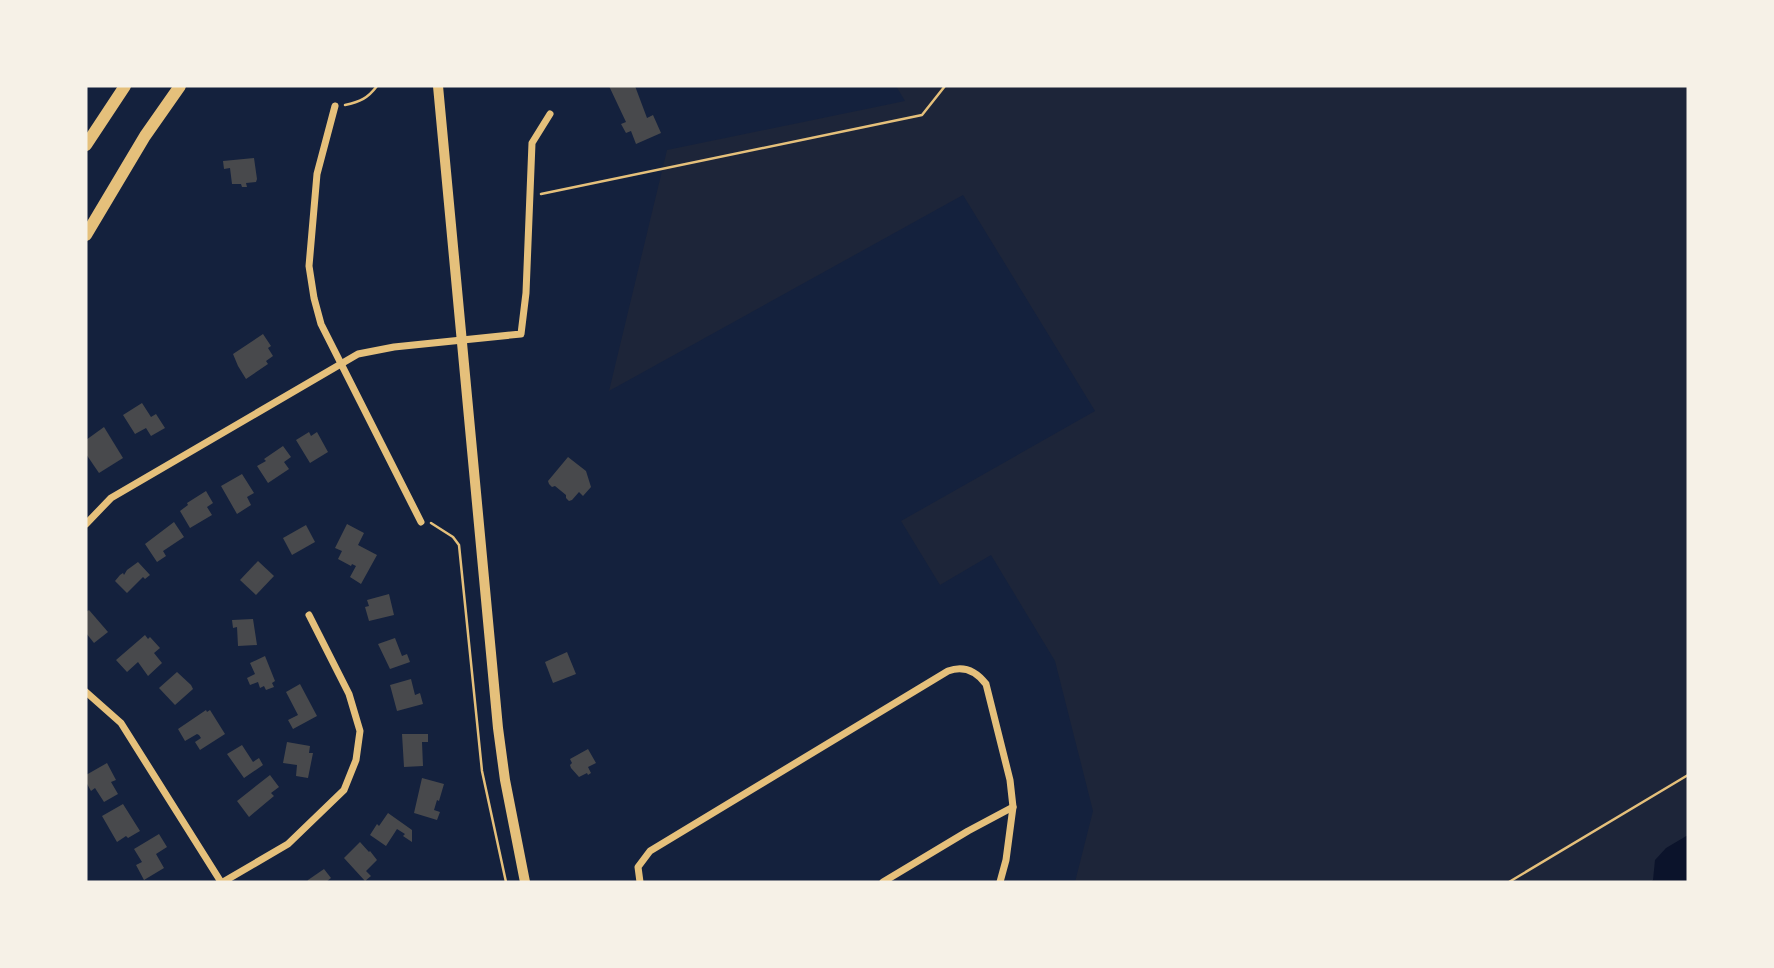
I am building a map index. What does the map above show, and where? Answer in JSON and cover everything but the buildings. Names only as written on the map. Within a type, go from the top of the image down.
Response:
[{"type":"highway","points":[[86,145],[125,86]]},
{"type":"highway","points":[[86,235],[145,136],[180,86]]},
{"type":"main road","points":[[438,86],[498,728],[507,792],[525,882]]},
{"type":"street","points":[[335,106],[317,174],[309,266],[314,298],[321,324],[421,522]]},
{"type":"street","points":[[86,524],[111,498],[358,354],[521,334],[526,293],[531,144],[550,114]]},
{"type":"street","points":[[86,692],[121,723],[222,882],[288,844],[344,790],[356,760],[360,731],[349,694],[309,615]]},
{"type":"street","points":[[640,882],[638,867],[650,851],[953,668],[969,669],[979,675],[986,684],[1010,780],[1013,807],[1006,860],[1000,882]]},
{"type":"street","points":[[883,882],[1013,807]]},
{"type":"path","points":[[335,106],[359,102],[377,86]]},
{"type":"path","points":[[531,197],[922,115],[945,86]]},
{"type":"path","points":[[421,522],[430,523],[443,530],[459,545],[482,771],[506,882]]},
{"type":"path","points":[[1509,882],[1688,775]]},
{"type":"shaded area","points":[[896,86],[1688,86],[1688,882],[1075,882],[1093,811],[1055,661],[991,555],[940,585],[901,521],[1095,411],[963,195],[609,391],[667,150],[905,101]]},
{"type":"shaded area","points":[[1688,835],[1688,882],[1651,882],[1655,860],[1666,848]]}]
